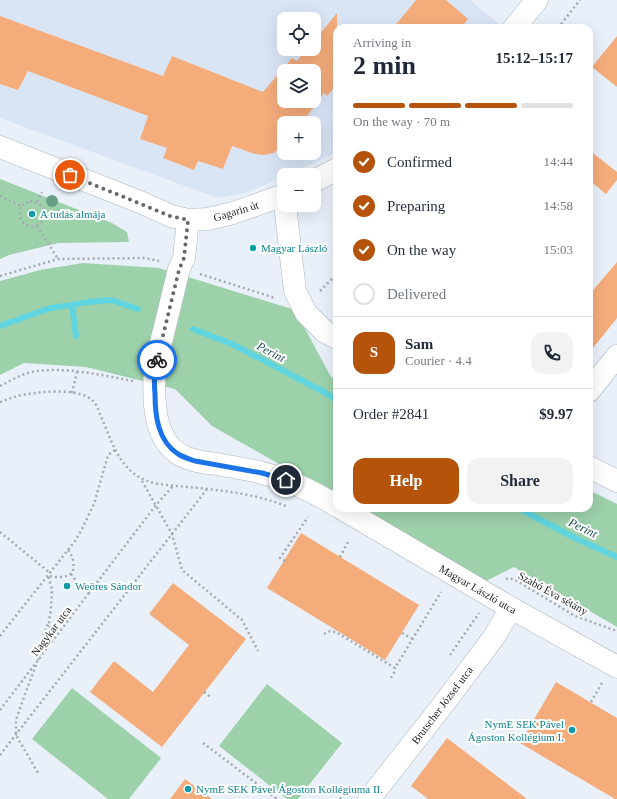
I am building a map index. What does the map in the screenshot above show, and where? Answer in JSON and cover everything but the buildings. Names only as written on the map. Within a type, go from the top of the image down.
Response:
[{"type":"street","points":[[517,24],[536,0]]},
{"type":"street","name":"Gagarin út","points":[[0,147],[140,202],[170,216],[188,220],[208,219],[277,201]]},
{"type":"street","points":[[321,177],[333,171]]},
{"type":"street","points":[[286,212],[295,291],[306,313],[325,332],[333,336]]},
{"type":"street","points":[[188,220],[184,258],[179,270],[155,376],[155,406],[159,428],[163,438],[177,453],[186,458],[274,476],[305,489],[333,504]]},
{"type":"street","points":[[593,386],[617,356]]},
{"type":"street","points":[[593,469],[617,481]]},
{"type":"street","name":"Magyar László utca","points":[[348,512],[511,608],[610,673]]},
{"type":"street","name":"Brutscher József utca","points":[[369,799],[480,656],[511,608]]},
{"type":"path","points":[[561,24],[580,0]]},
{"type":"path","points":[[37,202],[42,192]]},
{"type":"path","points":[[0,196],[21,206]]},
{"type":"path","points":[[30,201],[37,202],[43,207],[45,214],[43,221],[37,226],[30,227],[24,224],[20,218],[21,206],[30,201]]},
{"type":"path","points":[[37,226],[58,259]]},
{"type":"path","points":[[0,276],[58,259],[145,258],[158,261],[179,270],[198,274],[303,307],[333,279]]},
{"type":"path","points":[[0,386],[31,372],[68,370],[155,376]]},
{"type":"path","points":[[72,393],[77,371]]},
{"type":"path","points":[[0,402],[37,393],[63,392],[88,397],[95,403],[115,450],[122,462],[129,471],[142,480],[173,486],[244,494],[265,499],[293,509]]},
{"type":"path","points":[[0,636],[79,535],[94,504],[108,455],[115,450]]},
{"type":"path","points":[[142,480],[172,534],[182,570],[242,620],[258,651]]},
{"type":"path","name":"Nagykar utca","points":[[0,710],[156,505],[173,486]]},
{"type":"path","points":[[0,755],[207,489]]},
{"type":"path","points":[[303,514],[314,520]]},
{"type":"path","points":[[284,561],[280,558],[308,517]]},
{"type":"path","points":[[0,532],[50,573]]},
{"type":"path","points":[[340,556],[350,540],[345,537]]},
{"type":"path","points":[[48,576],[62,577],[71,574],[74,570],[73,558],[68,550]]},
{"type":"path","points":[[71,574],[80,586],[90,593]]},
{"type":"path","points":[[48,576],[52,589],[49,622],[52,643]]},
{"type":"path","name":"Szabó Éva sétány","points":[[504,579],[509,578],[517,581],[575,616],[617,631]]},
{"type":"path","points":[[434,588],[447,596]]},
{"type":"path","points":[[391,678],[395,668],[441,592]]},
{"type":"path","points":[[472,610],[479,614]]},
{"type":"path","points":[[38,773],[16,735],[16,720],[38,662],[44,633],[49,622]]},
{"type":"path","points":[[324,634],[330,631],[336,632],[395,668]]},
{"type":"path","points":[[402,633],[413,639]]},
{"type":"path","points":[[591,702],[610,673]]},
{"type":"path","points":[[204,692],[212,698]]},
{"type":"path","points":[[203,743],[277,799]]},
{"type":"shaded area","points":[[0,0],[470,0],[499,24],[336,24],[331,20],[321,32],[321,12],[277,12],[277,56],[301,56],[297,61],[292,58],[287,64],[277,64],[277,76],[258,98],[253,88],[172,56],[163,76],[0,16]]},
{"type":"shaded area","points":[[28,71],[148,116],[140,139],[167,148],[163,158],[194,170],[198,161],[223,169],[232,146],[277,149],[277,160],[320,160],[302,168],[277,168],[277,179],[246,193],[220,198],[0,118],[0,84],[18,90]]},
{"type":"shaded area","points":[[333,89],[333,154],[321,159],[321,116],[307,116],[313,108],[321,108],[321,97],[324,93],[327,96]]},
{"type":"green space","points":[[0,179],[112,223],[127,232],[129,242],[58,243],[9,255],[0,259]]},
{"type":"green space","points":[[83,263],[159,268],[295,310],[331,377],[333,378],[333,495],[212,426],[175,389],[86,367],[24,363],[0,375],[0,281],[40,270]]},
{"type":"green space","points":[[593,492],[617,504],[617,627],[514,567],[486,581],[364,512],[593,512]]},
{"type":"green space","points":[[267,684],[342,743],[298,799],[287,799],[219,746]]},
{"type":"green space","points":[[72,688],[161,758],[129,799],[108,799],[32,739]]},
{"type":"waterway","name":"Perint","points":[[0,326],[50,308],[88,302],[111,300],[138,309]]},
{"type":"waterway","points":[[72,305],[76,336]]},
{"type":"waterway","name":"Perint","points":[[193,329],[232,344],[333,398]]},
{"type":"waterway","name":"Perint","points":[[526,512],[577,539],[617,557]]},
{"type":"way so far","points":[[70,175],[140,202],[170,216],[188,220],[184,258],[179,270],[157,360]]},
{"type":"place","name":"A tudás almája","points":[[32,214]]},
{"type":"place","name":"Magyar László","points":[[253,248]]},
{"type":"place","name":"Weöres Sándor","points":[[67,586]]},
{"type":"place","name":"NymE SEK Pável Ágoston Kollégium I.","points":[[572,730]]},
{"type":"place","name":"NymE SEK Pável Ágoston Kollégiuma II.","points":[[188,789]]},
{"type":"route","points":[[157,360],[154,380],[156,416],[160,432],[172,449],[186,458],[195,461],[244,469],[286,480]]}]
